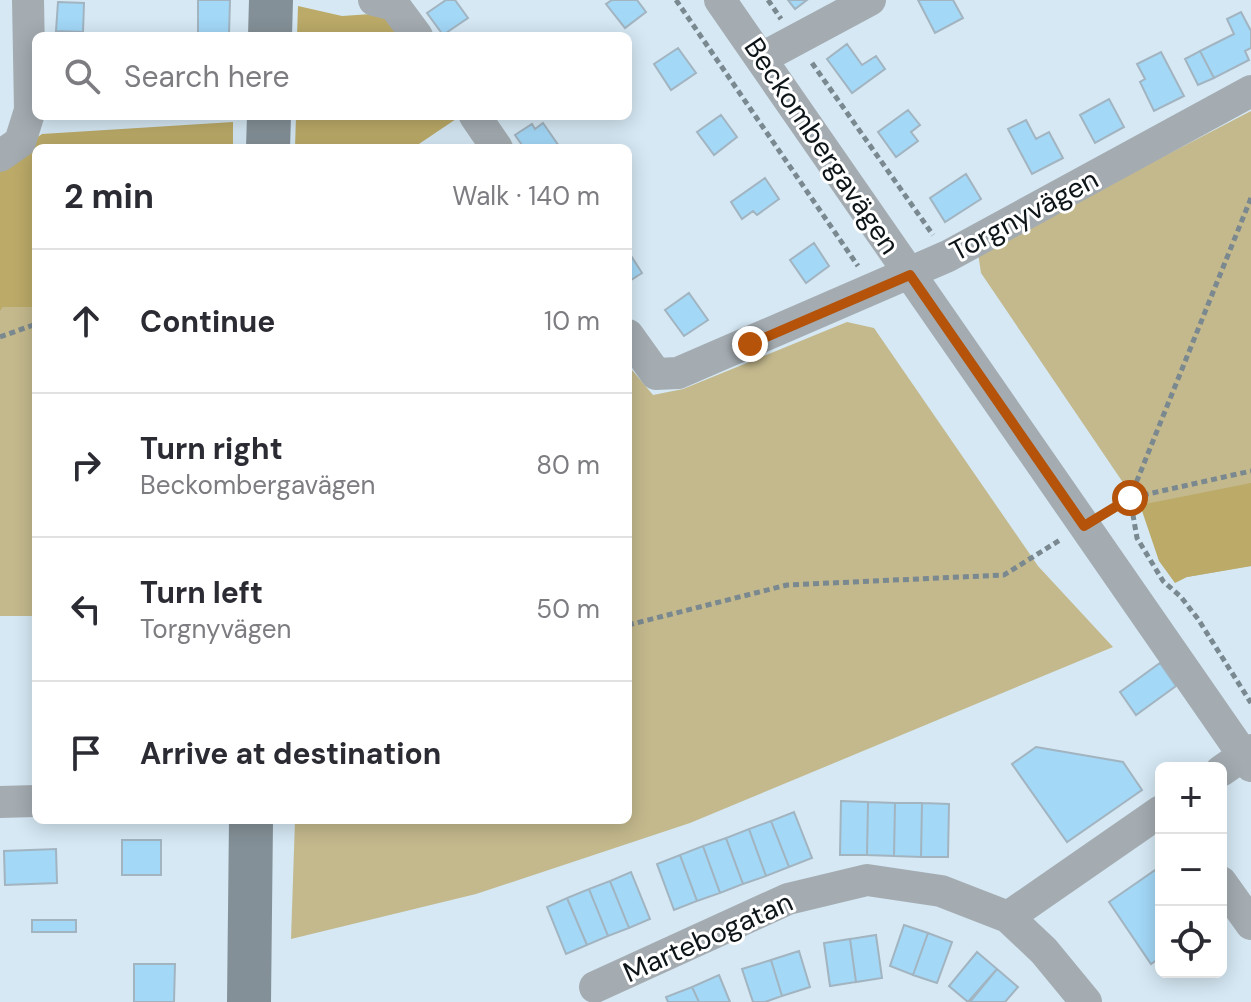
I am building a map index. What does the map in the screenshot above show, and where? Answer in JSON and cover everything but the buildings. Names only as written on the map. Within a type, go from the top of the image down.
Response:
[{"type":"street","points":[[0,156],[20,142],[30,110],[28,0]]},
{"type":"street","points":[[270,32],[271,0]]},
{"type":"street","points":[[374,0],[394,5],[414,32]]},
{"type":"street","name":"Beckombergavägen","points":[[720,0],[1084,526],[1242,761]]},
{"type":"street","points":[[762,58],[870,0]]},
{"type":"street","name":"Torgnyvägen","points":[[632,341],[656,374],[678,373],[910,275],[1251,91]]},
{"type":"street","points":[[268,144],[269,120]]},
{"type":"street","points":[[478,120],[494,144]]},
{"type":"street","points":[[0,802],[32,801]]},
{"type":"street","points":[[1008,917],[1155,815]]},
{"type":"street","points":[[249,1002],[251,824]]},
{"type":"street","name":"Martebogatan","points":[[595,987],[788,899],[867,880],[941,891],[1008,917],[1044,951],[1086,1002]]},
{"type":"street","points":[[1227,890],[1251,924]]},
{"type":"path","points":[[676,0],[875,290]]},
{"type":"path","points":[[768,0],[948,256]]},
{"type":"path","points":[[1251,198],[1130,498],[1137,538],[1143,549],[1163,581],[1181,597],[1198,619],[1251,703]]},
{"type":"path","points":[[0,337],[32,325]]},
{"type":"path","points":[[632,624],[787,585],[1004,575],[1130,498],[1251,471]]},
{"type":"shaded area","points":[[298,6],[342,16],[386,13],[399,32],[297,32]]},
{"type":"shaded area","points":[[1251,111],[1251,566],[1187,577],[981,273],[978,253]]},
{"type":"shaded area","points":[[296,120],[455,120],[419,144],[295,144]]},
{"type":"shaded area","points":[[233,122],[233,144],[32,144],[32,307],[3,307],[0,312],[0,164],[42,134]]},
{"type":"shaded area","points":[[3,307],[32,307],[32,616],[0,616],[0,312]]},
{"type":"shaded area","points":[[847,322],[874,328],[1038,566],[1113,647],[690,823],[476,894],[291,939],[295,824],[632,824],[632,370],[653,395],[683,389]]},
{"type":"shaded area","points":[[1251,483],[1251,566],[1187,577],[1175,583],[1159,561],[1140,505]]},
{"type":"route","points":[[750,344],[910,275],[1084,526],[1130,498]]}]
